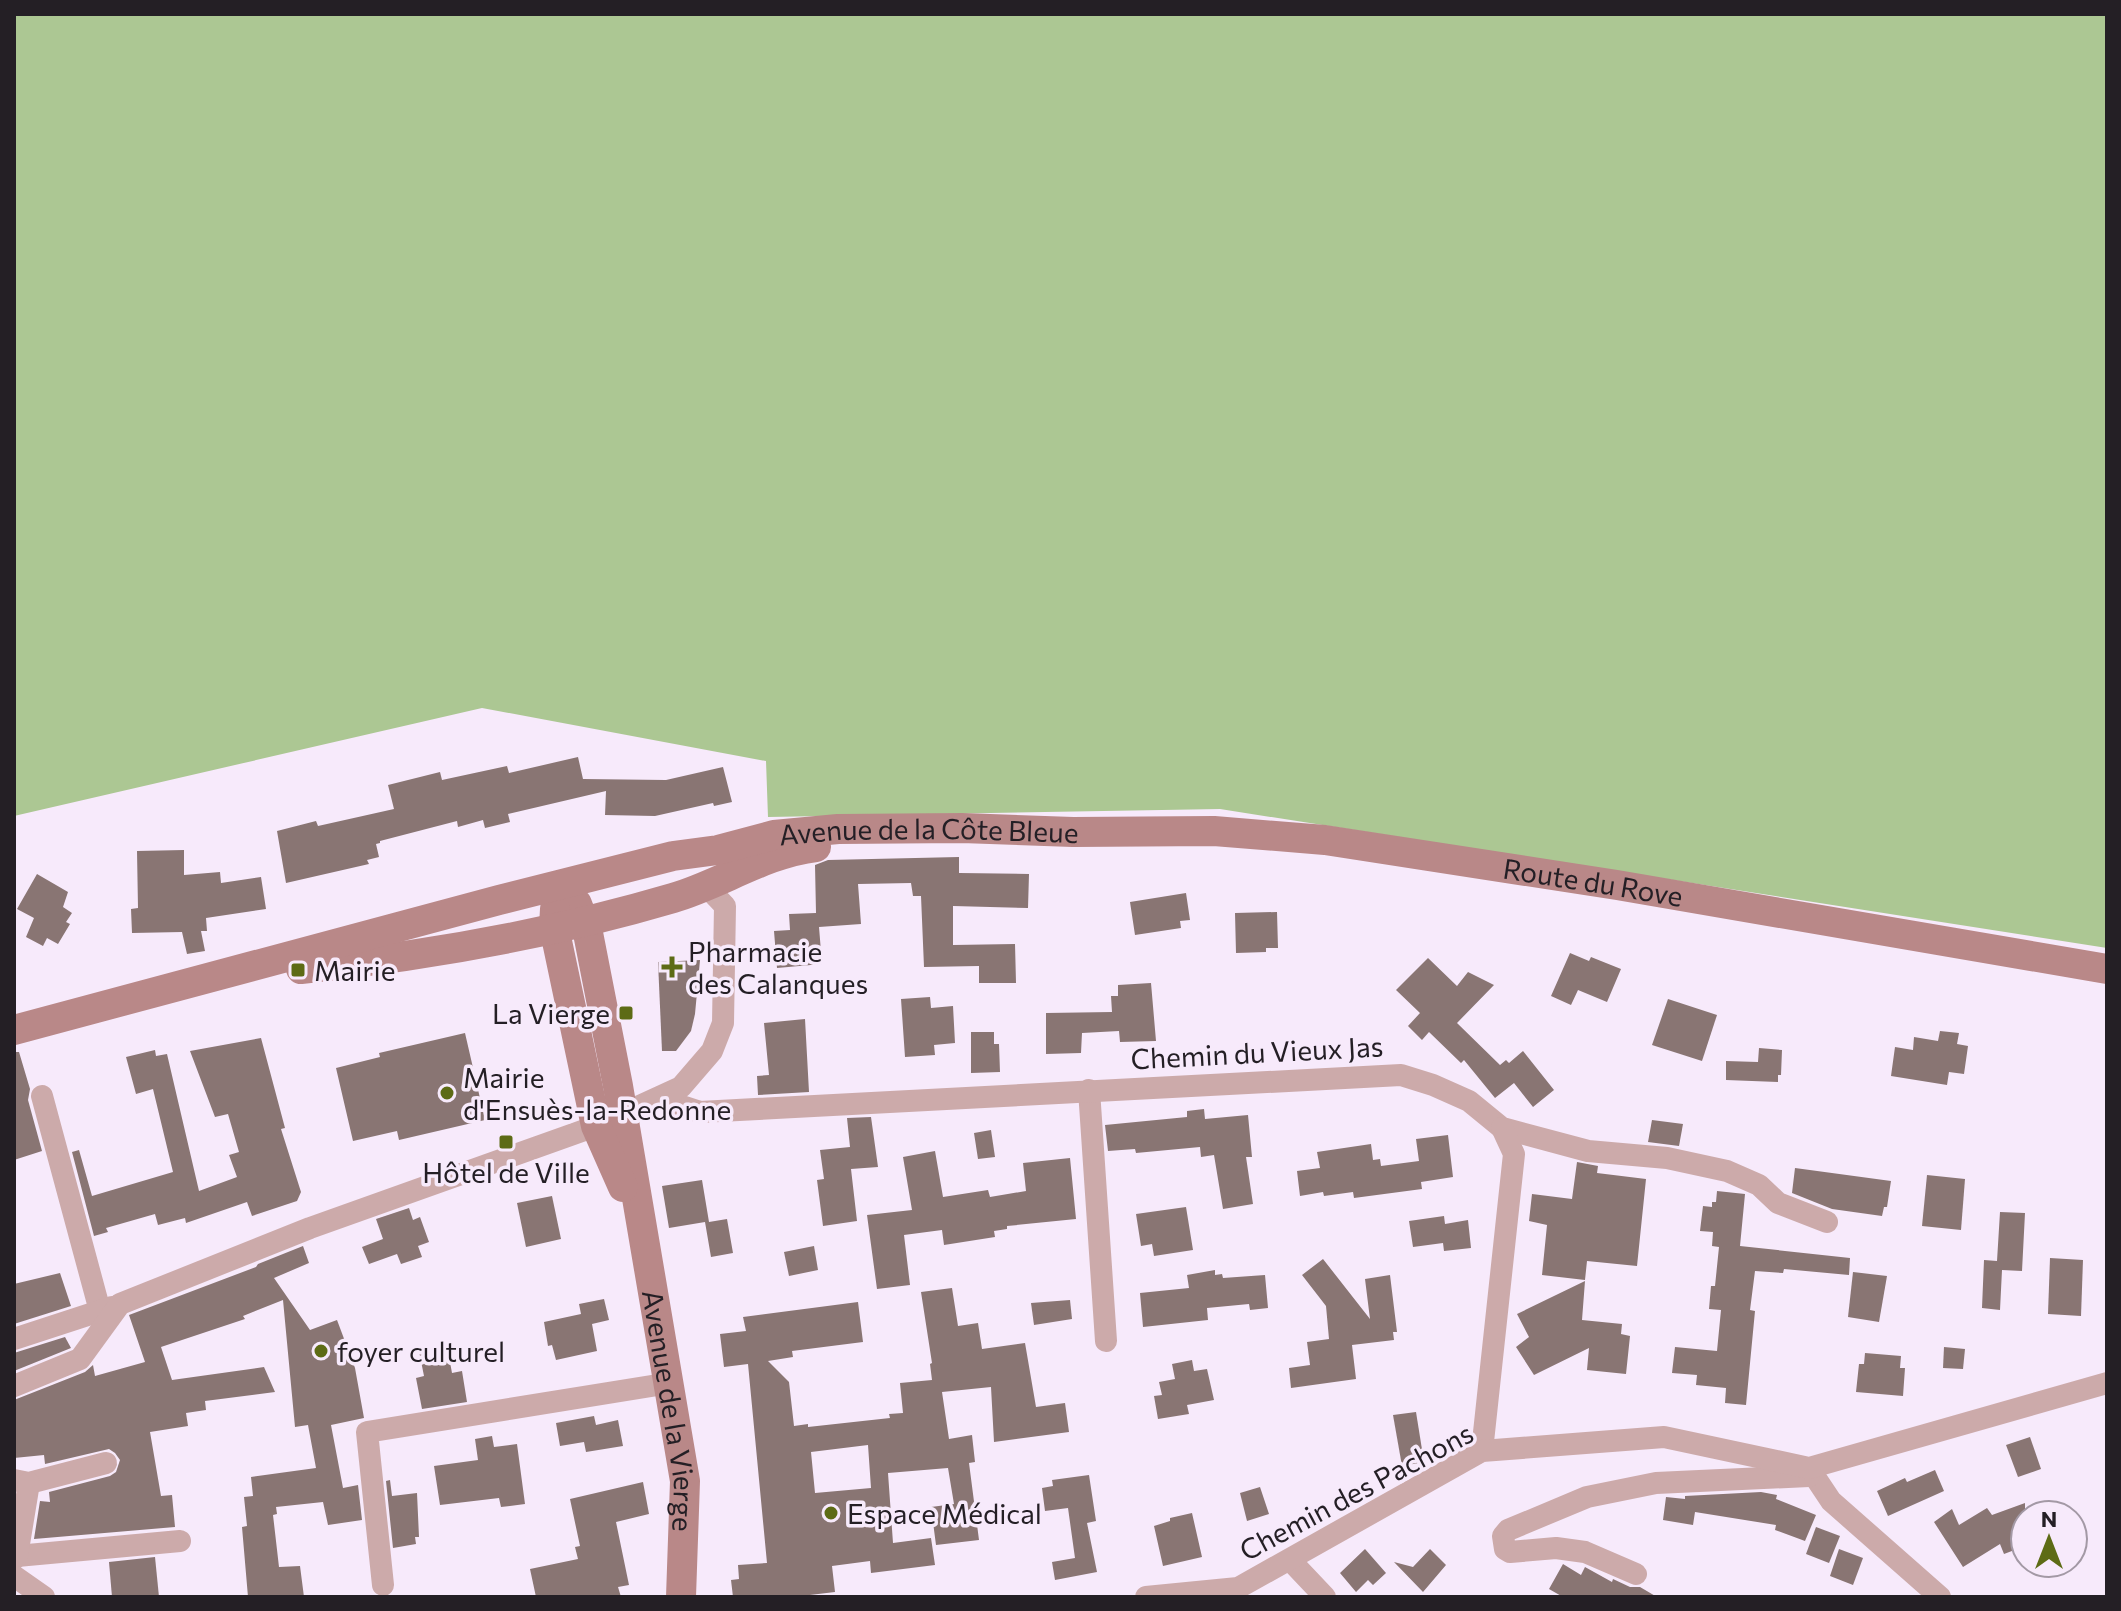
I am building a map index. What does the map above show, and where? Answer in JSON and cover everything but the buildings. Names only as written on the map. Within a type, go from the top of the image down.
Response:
[{"type":"main road","name":"Avenue de la Côte Bleue","points":[[14,1030],[561,883],[774,835],[804,831],[962,828],[1073,832]]},
{"type":"main road","name":"Route du Rove","points":[[1073,832],[1214,831],[1325,840],[1617,885],[2107,969]]},
{"type":"main road","name":"Avenue de la Côte Bleue","points":[[187,985],[435,953],[585,921],[676,897],[715,896],[800,849],[1073,832]]},
{"type":"main road","points":[[561,883],[585,921],[609,1120]]},
{"type":"main road","points":[[561,883],[556,898],[554,927],[609,1120]]},
{"type":"main road","name":"Avenue de la Vierge","points":[[609,1120],[641,1226],[685,1481],[681,1597]]},
{"type":"street","points":[[14,1339],[110,1308],[310,1228],[557,1141],[660,1099],[681,1087],[712,1051],[723,1023],[724,938],[715,896]]},
{"type":"street","name":"Chemin du Vieux Jas","points":[[660,1099],[700,1112],[1401,1075],[1469,1101],[1502,1128],[1588,1151],[1667,1158],[1727,1171],[1759,1185],[1778,1203],[1827,1222]]},
{"type":"street","points":[[1089,1090],[1106,1341]]},
{"type":"street","points":[[14,1386],[80,1359],[110,1308],[42,1096]]},
{"type":"street","points":[[1482,1451],[1514,1154],[1502,1128]]},
{"type":"street","points":[[383,1585],[367,1432],[670,1383]]},
{"type":"street","name":"Chemin des Pachons","points":[[1146,1597],[1238,1588],[1482,1451],[1664,1437],[1812,1472],[2107,1383]]},
{"type":"street","points":[[44,1597],[15,1563],[21,1482],[106,1463]]},
{"type":"street","points":[[1636,1574],[1585,1552],[1556,1548],[1510,1552],[1505,1549],[1503,1536],[1508,1530],[1587,1497],[1656,1483],[1812,1472],[1831,1501],[1940,1597]]},
{"type":"street","points":[[15,1563],[180,1541]]},
{"type":"street","points":[[1290,1560],[1325,1597]]},
{"type":"green space","points":[[14,14],[2107,14],[2107,948],[1220,809],[768,817],[766,761],[482,708],[14,816]]},
{"type":"place","name":"Pharmacie des Calanques","points":[[672,967]]},
{"type":"place","name":"Mairie","points":[[298,970]]},
{"type":"place","name":"La Vierge","points":[[626,1013]]},
{"type":"place","name":"Mairie d'Ensuès-la-Redonne","points":[[447,1093]]},
{"type":"place","name":"Hôtel de Ville","points":[[506,1142]]},
{"type":"place","name":"foyer culturel","points":[[321,1351]]},
{"type":"place","name":"Espace Médical","points":[[831,1513]]}]
